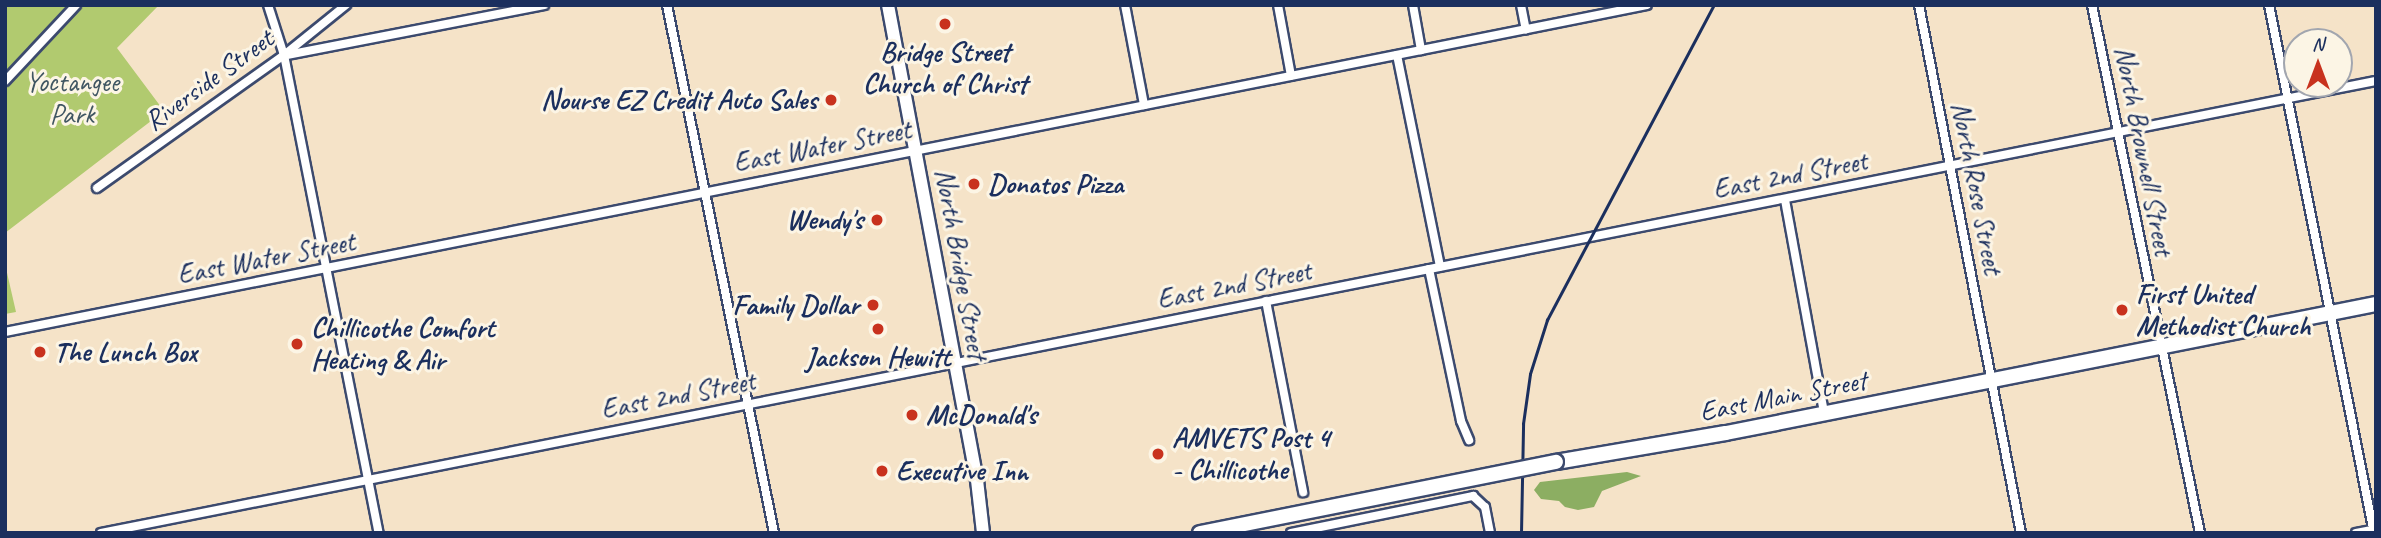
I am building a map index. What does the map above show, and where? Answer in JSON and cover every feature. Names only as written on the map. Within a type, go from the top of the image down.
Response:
[{"type":"main road","name":"North Bridge Street","points":[[888,5],[976,480],[983,533]]},
{"type":"main road","name":"East Main Street","points":[[1200,533],[2376,304]]},
{"type":"street","points":[[5,81],[76,5]]},
{"type":"street","points":[[268,5],[284,55],[379,533]]},
{"type":"street","name":"Riverside Street","points":[[97,188],[284,55],[346,5]]},
{"type":"street","points":[[284,55],[544,5]]},
{"type":"street","points":[[667,5],[774,533]]},
{"type":"street","points":[[1125,5],[1144,105]]},
{"type":"street","points":[[1278,5],[1291,76]]},
{"type":"street","points":[[1413,5],[1421,50]]},
{"type":"street","points":[[1521,5],[1526,30]]},
{"type":"street","name":"East Water Street","points":[[5,332],[1647,5]]},
{"type":"street","name":"North Rose Street","points":[[1919,5],[2021,533]]},
{"type":"street","name":"North Brownell Street","points":[[2092,5],[2200,533]]},
{"type":"street","points":[[2269,5],[2283,74]]},
{"type":"street","points":[[1397,55],[1440,267]]},
{"type":"street","name":"East 2nd Street","points":[[2353,85],[2376,81]]},
{"type":"street","points":[[2288,98],[2375,531],[2356,533]]},
{"type":"street","name":"East 2nd Street","points":[[100,533],[2288,98]]},
{"type":"street","points":[[1785,200],[1824,413]]},
{"type":"street","points":[[1429,269],[1461,421],[1468,440]]},
{"type":"street","points":[[1266,302],[1303,492]]},
{"type":"street","points":[[1291,533],[1467,497],[1479,499],[1485,507],[1490,533]]},
{"type":"green space","name":"Yoctangee Park","points":[[5,5],[159,5],[117,48],[164,111],[5,233]]},
{"type":"green space","points":[[5,264],[16,312],[5,314]]},
{"type":"green space","points":[[1627,472],[1641,476],[1602,491],[1594,507],[1578,510],[1565,507],[1559,501],[1541,499],[1534,490],[1540,482]]},
{"type":"railway","points":[[1521,533],[1523,424],[1530,374],[1547,320],[1714,5]]},
{"type":"place","name":"Bridge Street Church of Christ","points":[[945,24]]},
{"type":"place","name":"Nourse EZ Credit Auto Sales","points":[[831,100]]},
{"type":"place","name":"Donatos Pizza","points":[[974,184]]},
{"type":"place","name":"Wendy's","points":[[877,220]]},
{"type":"place","name":"Family Dollar","points":[[873,305]]},
{"type":"place","name":"First United Methodist Church","points":[[2122,310]]},
{"type":"place","name":"Jackson Hewitt","points":[[878,329]]},
{"type":"place","name":"Chillicothe Comfort Heating & Air","points":[[297,344]]},
{"type":"place","name":"The Lunch Box","points":[[40,352]]},
{"type":"place","name":"McDonald's","points":[[912,415]]},
{"type":"place","name":"AMVETS Post 4 - Chillicothe","points":[[1158,454]]},
{"type":"place","name":"Executive Inn","points":[[882,471]]}]
